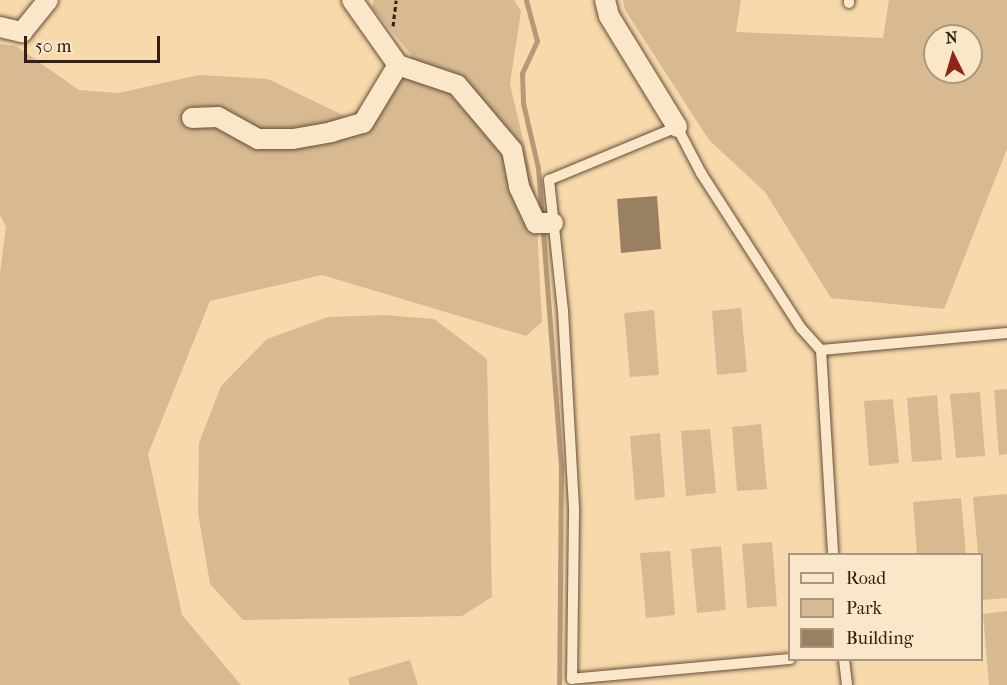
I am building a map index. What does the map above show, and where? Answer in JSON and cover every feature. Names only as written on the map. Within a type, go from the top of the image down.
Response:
[{"type":"street","points":[[0,27],[22,32],[48,0]]},
{"type":"street","points":[[352,0],[398,65],[457,85],[512,150],[519,187],[536,224],[554,223]]},
{"type":"street","points":[[605,0],[609,16],[677,127]]},
{"type":"street","points":[[192,118],[218,117],[258,139],[331,132],[363,123],[398,65]]},
{"type":"lane","points":[[788,659],[572,680],[574,508],[563,311],[549,180],[677,127],[707,183],[801,328],[821,350],[833,553]]},
{"type":"lane","points":[[821,350],[1007,333]]},
{"type":"lane","points":[[844,661],[847,685]]},
{"type":"green space","points":[[374,0],[514,0],[521,11],[510,84],[535,191],[542,322],[526,336],[322,275],[210,301],[148,454],[182,615],[241,685],[0,685],[0,273],[6,227],[0,215],[0,44],[16,46],[79,90],[118,93],[199,75],[268,79],[349,118],[412,56],[372,7]]},
{"type":"green space","points":[[623,0],[741,0],[736,32],[883,38],[889,0],[1007,0],[1007,149],[944,309],[831,298],[765,192],[709,140],[625,10]]},
{"type":"green space","points":[[741,308],[747,372],[717,375],[712,311]]},
{"type":"green space","points":[[654,310],[659,375],[630,377],[624,313]]},
{"type":"green space","points":[[385,315],[434,319],[487,359],[492,597],[462,616],[243,620],[210,584],[198,513],[199,443],[221,386],[267,339],[328,317]]},
{"type":"green space","points":[[1007,389],[1007,454],[999,455],[994,390]]},
{"type":"green space","points":[[980,392],[985,456],[956,458],[950,394]]},
{"type":"green space","points":[[937,395],[942,460],[912,462],[907,398]]},
{"type":"green space","points":[[893,399],[899,463],[869,466],[864,401]]},
{"type":"green space","points":[[761,424],[767,489],[737,491],[732,427]]},
{"type":"green space","points":[[710,429],[716,493],[686,496],[681,431]]},
{"type":"green space","points":[[660,433],[665,497],[635,500],[630,436]]},
{"type":"green space","points":[[1007,494],[1007,598],[983,600],[983,553],[978,553],[973,497]]},
{"type":"green space","points":[[961,498],[966,553],[917,553],[913,502]]},
{"type":"green space","points":[[772,542],[777,606],[747,608],[742,544]]},
{"type":"green space","points":[[721,546],[726,610],[697,613],[691,549]]},
{"type":"green space","points":[[670,551],[675,615],[646,618],[640,553]]},
{"type":"green space","points":[[1007,611],[1007,685],[989,685],[983,614]]},
{"type":"green space","points":[[410,660],[418,685],[350,685],[348,678]]},
{"type":"building","points":[[657,196],[661,249],[621,253],[617,199]]},
{"type":"waterway","points":[[526,0],[537,41],[522,73],[523,103],[538,168],[561,470],[559,685]]}]
